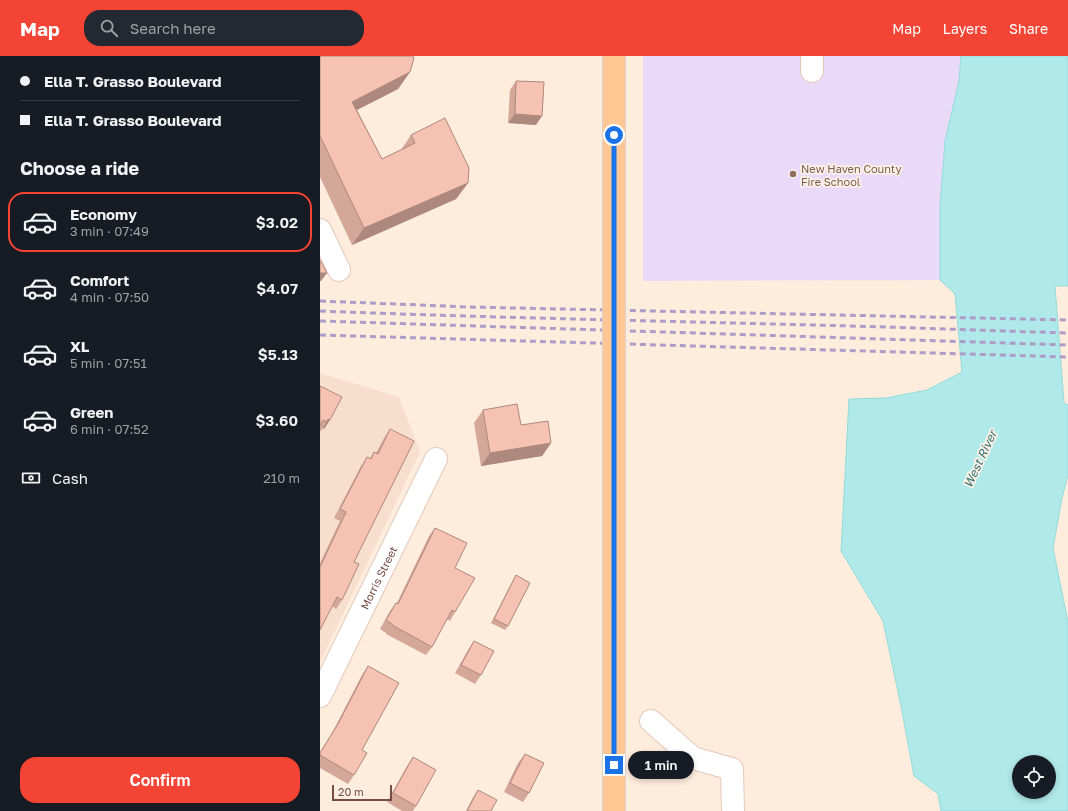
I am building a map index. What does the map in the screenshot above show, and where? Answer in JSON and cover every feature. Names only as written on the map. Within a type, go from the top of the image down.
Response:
[{"type":"main road","points":[[614,56],[614,811]]},
{"type":"street","points":[[320,230],[339,270]]},
{"type":"street","name":"Morris Street","points":[[320,696],[436,459]]},
{"type":"street","points":[[651,721],[693,758],[732,769],[733,811]]},
{"type":"shaded area","name":"New Haven County Fire School","points":[[643,56],[961,56],[959,81],[945,141],[940,207],[940,280],[643,281]]},
{"type":"shaded area","points":[[320,373],[399,397],[420,452],[320,662]]},
{"type":"water","name":"West River","points":[[961,56],[1068,56],[1068,286],[1055,286],[1064,403],[1068,405],[1068,475],[1062,498],[1053,548],[1068,622],[1068,811],[941,811],[938,794],[914,776],[883,621],[841,551],[849,399],[886,398],[927,390],[962,372],[955,294],[940,280],[940,207],[945,141],[959,81]]},
{"type":"building","points":[[320,56],[413,56],[414,58],[410,72],[352,102],[382,159],[415,143],[411,135],[445,118],[469,168],[468,183],[364,228],[320,136]]},
{"type":"building","points":[[516,81],[544,82],[542,116],[515,114]]},
{"type":"building","points":[[320,260],[327,273],[320,273]]},
{"type":"building","points":[[320,386],[342,397],[330,420],[328,419],[327,422],[323,420],[320,426]]},
{"type":"building","points":[[517,404],[521,425],[548,421],[551,443],[490,453],[483,410]]},
{"type":"building","points":[[390,429],[414,441],[354,562],[359,564],[342,600],[337,597],[320,630],[320,567],[346,512],[340,509],[367,457],[371,459],[374,452],[378,454]]},
{"type":"building","points":[[435,528],[467,543],[455,568],[475,578],[455,612],[452,610],[432,647],[392,625],[386,620],[396,603],[398,604]]},
{"type":"building","points":[[516,575],[530,583],[508,626],[494,619]]},
{"type":"building","points":[[474,641],[494,651],[481,675],[461,665]]},
{"type":"building","points":[[368,666],[399,683],[362,750],[367,753],[354,775],[320,755],[320,753],[338,724]]},
{"type":"building","points":[[525,754],[544,763],[529,793],[510,783]]},
{"type":"building","points":[[413,757],[436,770],[416,806],[393,793]]},
{"type":"building","points":[[478,790],[497,800],[491,811],[467,811]]},
{"type":"railway","points":[[320,301],[469,307],[1068,320]]},
{"type":"railway","points":[[320,311],[1068,333]]},
{"type":"railway","points":[[320,321],[1068,345]]},
{"type":"railway","points":[[320,335],[1068,357]]},
{"type":"place","name":"New Haven County Fire School","points":[[793,174]]},
{"type":"route","points":[[614,135],[614,765]]}]
